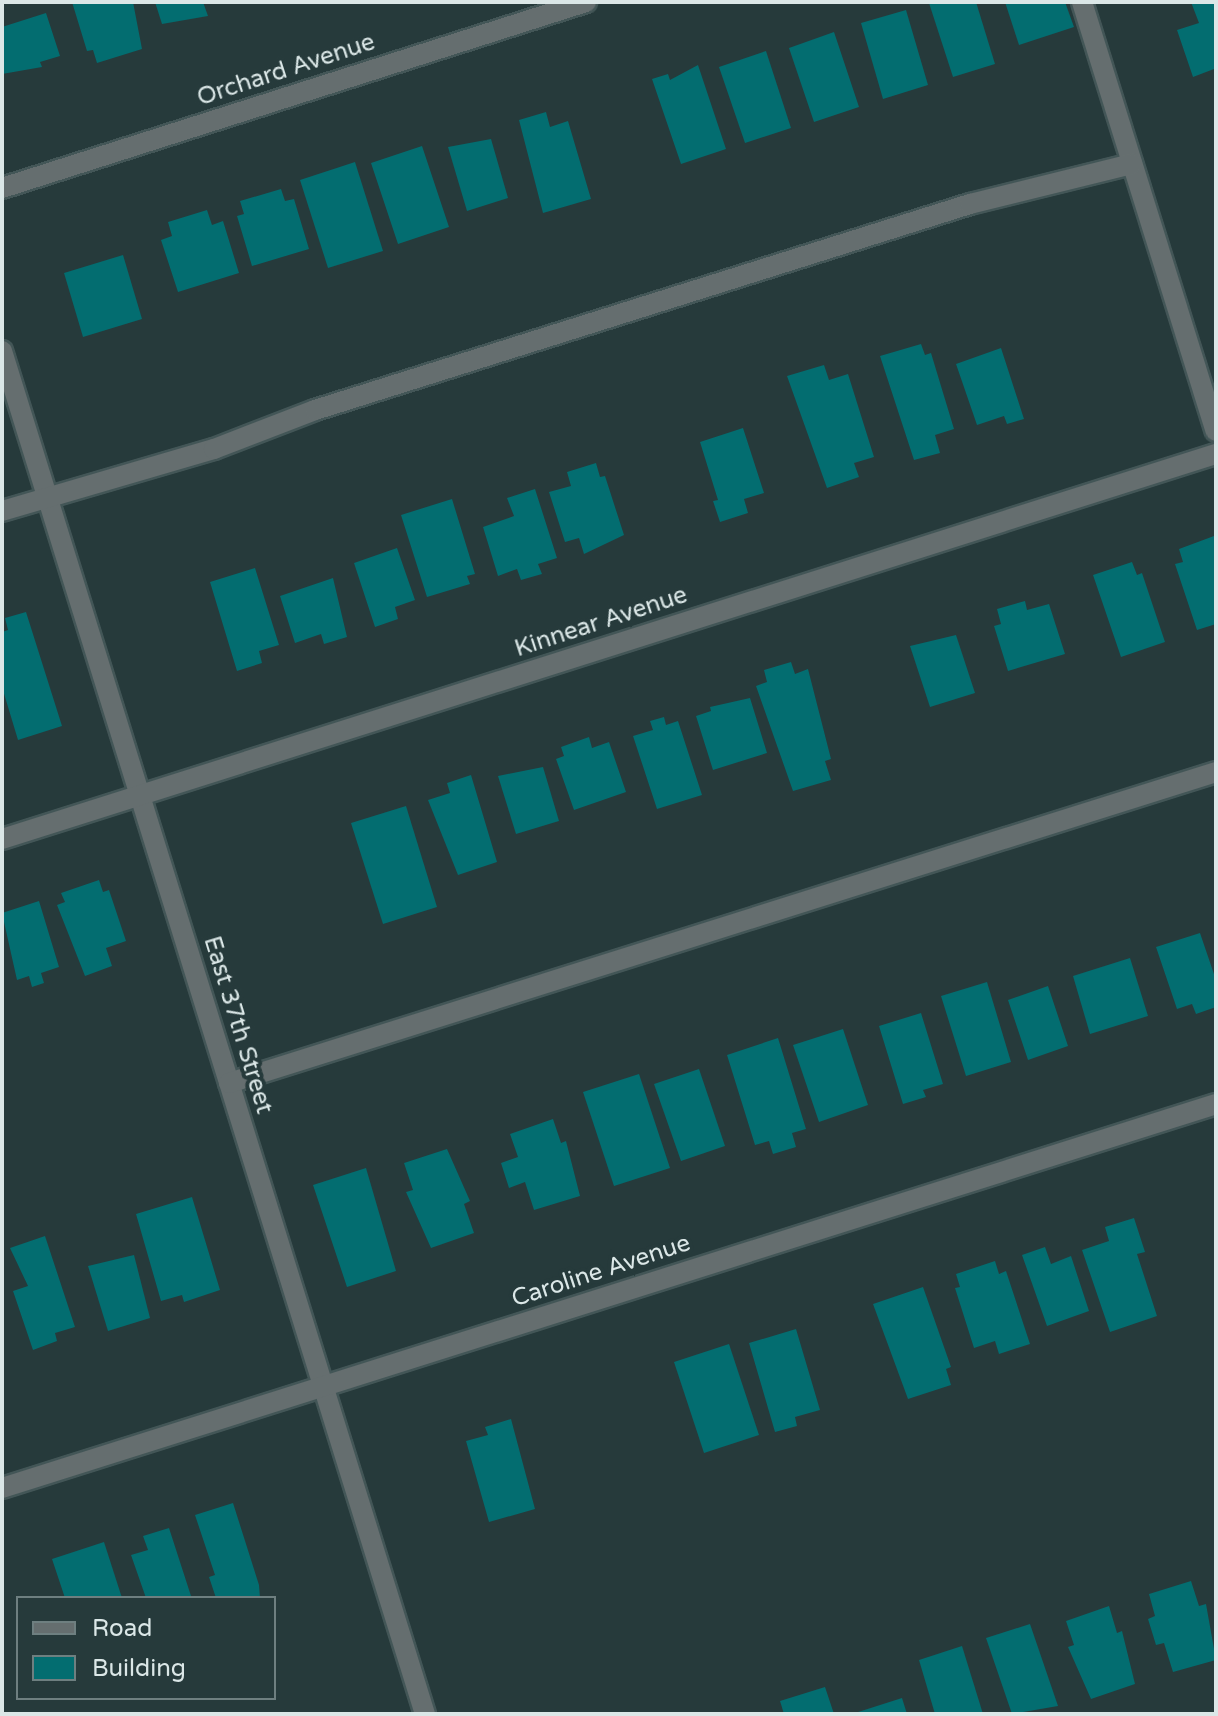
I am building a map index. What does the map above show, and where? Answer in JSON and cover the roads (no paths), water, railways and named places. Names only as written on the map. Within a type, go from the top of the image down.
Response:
[{"type":"street","name":"Orchard Avenue","points":[[2,188],[586,2]]},
{"type":"street","points":[[1082,2],[1216,431]]},
{"type":"street","points":[[2,511],[214,449],[315,410],[970,204],[1132,164]]},
{"type":"street","name":"East 37th Street","points":[[2,351],[425,1714]]},
{"type":"street","name":"Kinnear Avenue","points":[[2,839],[1216,454]]},
{"type":"street","points":[[229,1083],[1216,772]]},
{"type":"street","name":"Caroline Avenue","points":[[2,1488],[1216,1104]]}]
